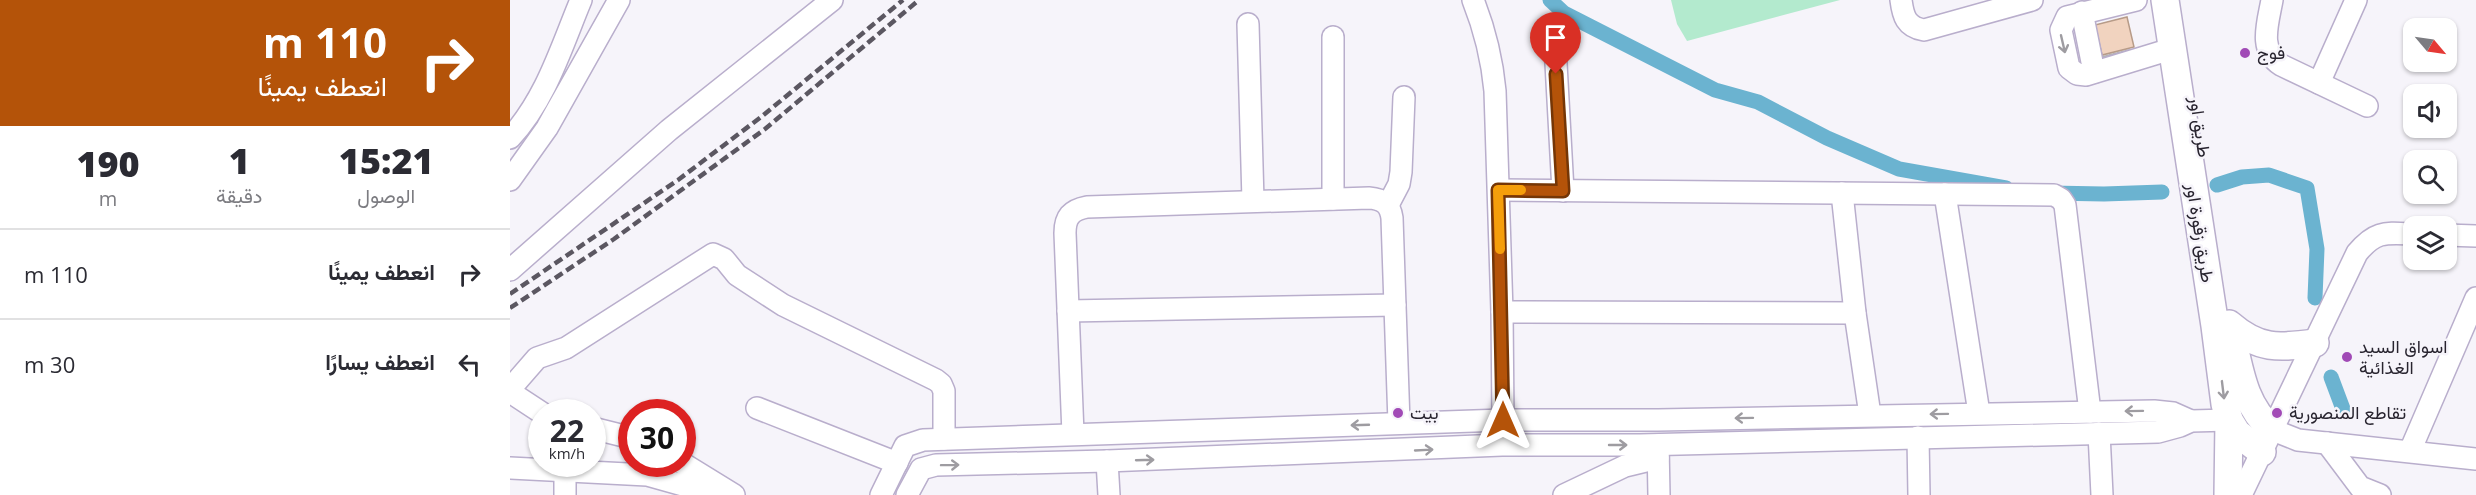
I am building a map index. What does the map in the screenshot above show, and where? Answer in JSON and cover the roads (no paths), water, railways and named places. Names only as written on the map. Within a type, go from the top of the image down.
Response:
[{"type":"main road","name":"طريق زقورة اور","points":[[2165,0],[2171,50],[2222,325],[2229,420],[2228,495]]},
{"type":"main road","name":"طريق اور","points":[[2182,0],[2222,325]]},
{"type":"main road","points":[[2222,325],[2257,343],[2273,347],[2315,343]]},
{"type":"main road","points":[[2222,325],[2250,402],[2263,422],[2267,441],[2237,433],[2229,420]]},
{"type":"street","points":[[510,138],[531,114],[541,96],[581,0]]},
{"type":"street","points":[[510,180],[547,128],[620,0]]},
{"type":"street","points":[[510,270],[669,129],[832,0]]},
{"type":"street","points":[[1473,0],[1484,28],[1492,59],[1495,91],[1503,420]]},
{"type":"street","points":[[1900,0],[1905,20],[1910,25],[1923,30],[2024,1]]},
{"type":"street","points":[[2136,0],[2071,14],[2064,21],[2061,36],[2071,70],[2081,75],[2171,50]]},
{"type":"street","points":[[2272,0],[2266,36],[2268,52],[2281,65],[2367,106]]},
{"type":"street","points":[[2319,83],[2356,0]]},
{"type":"street","points":[[1248,24],[1253,201]]},
{"type":"street","points":[[1554,27],[1563,191]]},
{"type":"street","points":[[1333,37],[1333,199]]},
{"type":"street","points":[[1388,205],[1394,195],[1401,172],[1404,97]]},
{"type":"street","points":[[1498,190],[2054,195],[2065,205],[2090,412]]},
{"type":"street","points":[[1842,194],[1855,313],[1870,415]]},
{"type":"street","points":[[1945,194],[1979,413]]},
{"type":"street","points":[[1073,434],[1065,223],[1069,214],[1077,209],[1253,201],[1379,199],[1388,205],[1392,219],[1399,423]]},
{"type":"street","points":[[2241,495],[2357,253],[2368,239],[2381,233],[2403,234]]},
{"type":"street","points":[[2457,235],[2476,236]]},
{"type":"street","points":[[528,403],[510,391],[537,358],[566,348],[713,254],[724,259],[737,275],[783,305],[941,384],[944,391],[944,439]]},
{"type":"street","points":[[2410,451],[2476,298]]},
{"type":"street","points":[[1068,311],[1395,305]]},
{"type":"street","points":[[1502,312],[1855,313]]},
{"type":"street","points":[[757,408],[897,463]]},
{"type":"street","points":[[881,495],[905,446],[923,440],[1503,420],[1658,420],[2164,411],[2191,421],[2229,420]]},
{"type":"street","points":[[1658,420],[1659,495]]},
{"type":"street","points":[[907,495],[921,469],[936,465],[1107,461],[1502,445],[1658,451],[1918,437],[2158,432],[2191,421]]},
{"type":"street","points":[[2099,433],[2102,495]]},
{"type":"street","points":[[1918,437],[1919,495]]},
{"type":"street","points":[[2267,441],[2298,440],[2410,451],[2475,454]]},
{"type":"street","points":[[2327,443],[2360,487],[2367,492],[2380,495]]},
{"type":"street","points":[[1564,495],[1658,451]]},
{"type":"street","points":[[1107,461],[1109,495]]},
{"type":"street","points":[[510,468],[528,469]]},
{"type":"street","points":[[696,472],[734,495]]},
{"type":"street","points":[[565,477],[565,495]]},
{"type":"street","points":[[600,477],[718,495]]},
{"type":"waterway","points":[[1550,0],[1564,13],[1715,90],[1758,102],[1827,138],[1899,169],[2006,188]]},
{"type":"waterway","points":[[2217,185],[2242,177],[2269,175],[2307,188],[2317,249],[2315,298]]},
{"type":"waterway","points":[[2050,193],[2162,192]]},
{"type":"waterway","points":[[2331,377],[2343,409]]},
{"type":"railway","points":[[510,294],[678,180],[761,117],[903,0]]},
{"type":"railway","points":[[510,308],[614,239],[765,129],[919,0]]},
{"type":"place","name":"فوج","points":[[2245,53]]},
{"type":"place","name":"اسواق السيد الغذائية","points":[[2347,357]]},
{"type":"place","name":"بيت","points":[[1398,413]]},
{"type":"place","name":"تقاطع المنصورية","points":[[2277,413]]}]
